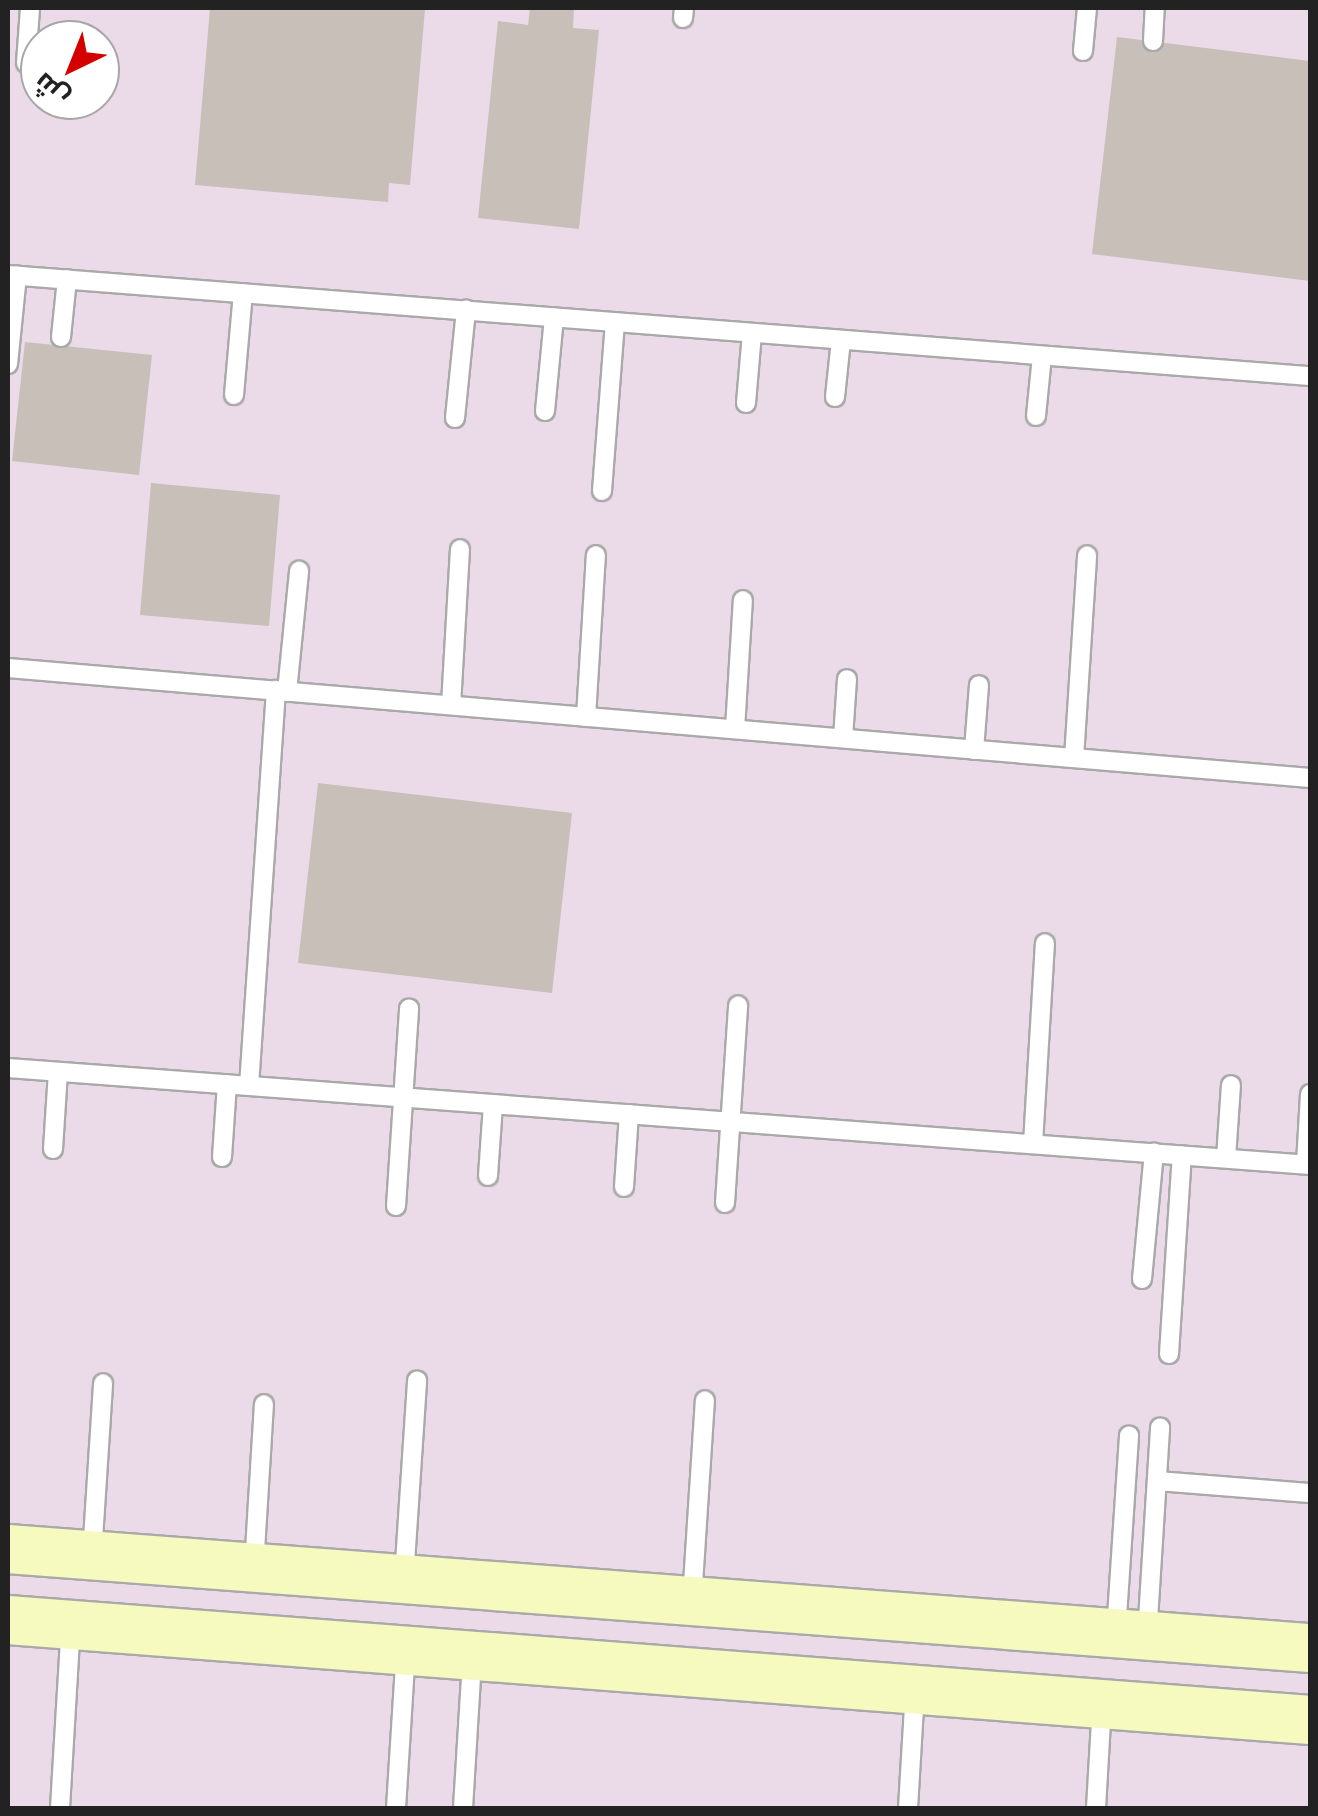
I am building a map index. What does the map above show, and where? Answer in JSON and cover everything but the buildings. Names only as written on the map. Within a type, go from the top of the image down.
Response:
[{"type":"street","points":[[8,1549],[1310,1648]]},
{"type":"street","points":[[8,1620],[1310,1720]]},
{"type":"lane","points":[[1084,51],[1086,8]]},
{"type":"lane","points":[[1153,40],[1156,8]]},
{"type":"lane","points":[[8,364],[12,275],[1310,376]]},
{"type":"lane","points":[[61,338],[67,279]]},
{"type":"lane","points":[[234,394],[244,293]]},
{"type":"lane","points":[[456,418],[466,310]]},
{"type":"lane","points":[[545,412],[554,317]]},
{"type":"lane","points":[[602,492],[615,322]]},
{"type":"lane","points":[[746,403],[752,333]]},
{"type":"lane","points":[[835,396],[841,340]]},
{"type":"lane","points":[[1036,416],[1042,356]]},
{"type":"lane","points":[[451,706],[460,549]]},
{"type":"lane","points":[[1074,758],[1087,555]]},
{"type":"lane","points":[[586,717],[596,556]]},
{"type":"lane","points":[[249,1086],[281,691],[299,571]]},
{"type":"lane","points":[[735,729],[743,600]]},
{"type":"lane","points":[[8,668],[1310,778]]},
{"type":"lane","points":[[843,738],[847,679]]},
{"type":"lane","points":[[974,750],[978,686]]},
{"type":"lane","points":[[1032,1144],[1045,943]]},
{"type":"lane","points":[[725,1203],[738,1005]]},
{"type":"lane","points":[[396,1206],[409,1008]]},
{"type":"lane","points":[[8,1068],[1308,1164],[1310,1094]]},
{"type":"lane","points":[[53,1149],[58,1072]]},
{"type":"lane","points":[[222,1157],[227,1084]]},
{"type":"lane","points":[[1226,1158],[1230,1085]]},
{"type":"lane","points":[[488,1176],[493,1104]]},
{"type":"lane","points":[[624,1187],[628,1114]]},
{"type":"lane","points":[[1142,1279],[1154,1153]]},
{"type":"lane","points":[[1170,1354],[1182,1155]]},
{"type":"lane","points":[[404,1579],[416,1380]]},
{"type":"lane","points":[[92,1555],[103,1383]]},
{"type":"lane","points":[[692,1601],[705,1400]]},
{"type":"lane","points":[[254,1567],[264,1404]]},
{"type":"lane","points":[[1132,1634],[1156,1481],[1160,1427]]},
{"type":"lane","points":[[1129,1435],[1132,1634]]},
{"type":"lane","points":[[1156,1481],[1310,1492]]},
{"type":"lane","points":[[60,1808],[71,1624]]},
{"type":"lane","points":[[396,1808],[406,1650]]},
{"type":"lane","points":[[463,1808],[472,1656]]},
{"type":"lane","points":[[908,1808],[916,1689]]},
{"type":"lane","points":[[1096,1808],[1102,1704]]},
{"type":"shaded area","points":[[8,8],[1310,8],[1310,1808],[8,1808]]}]
